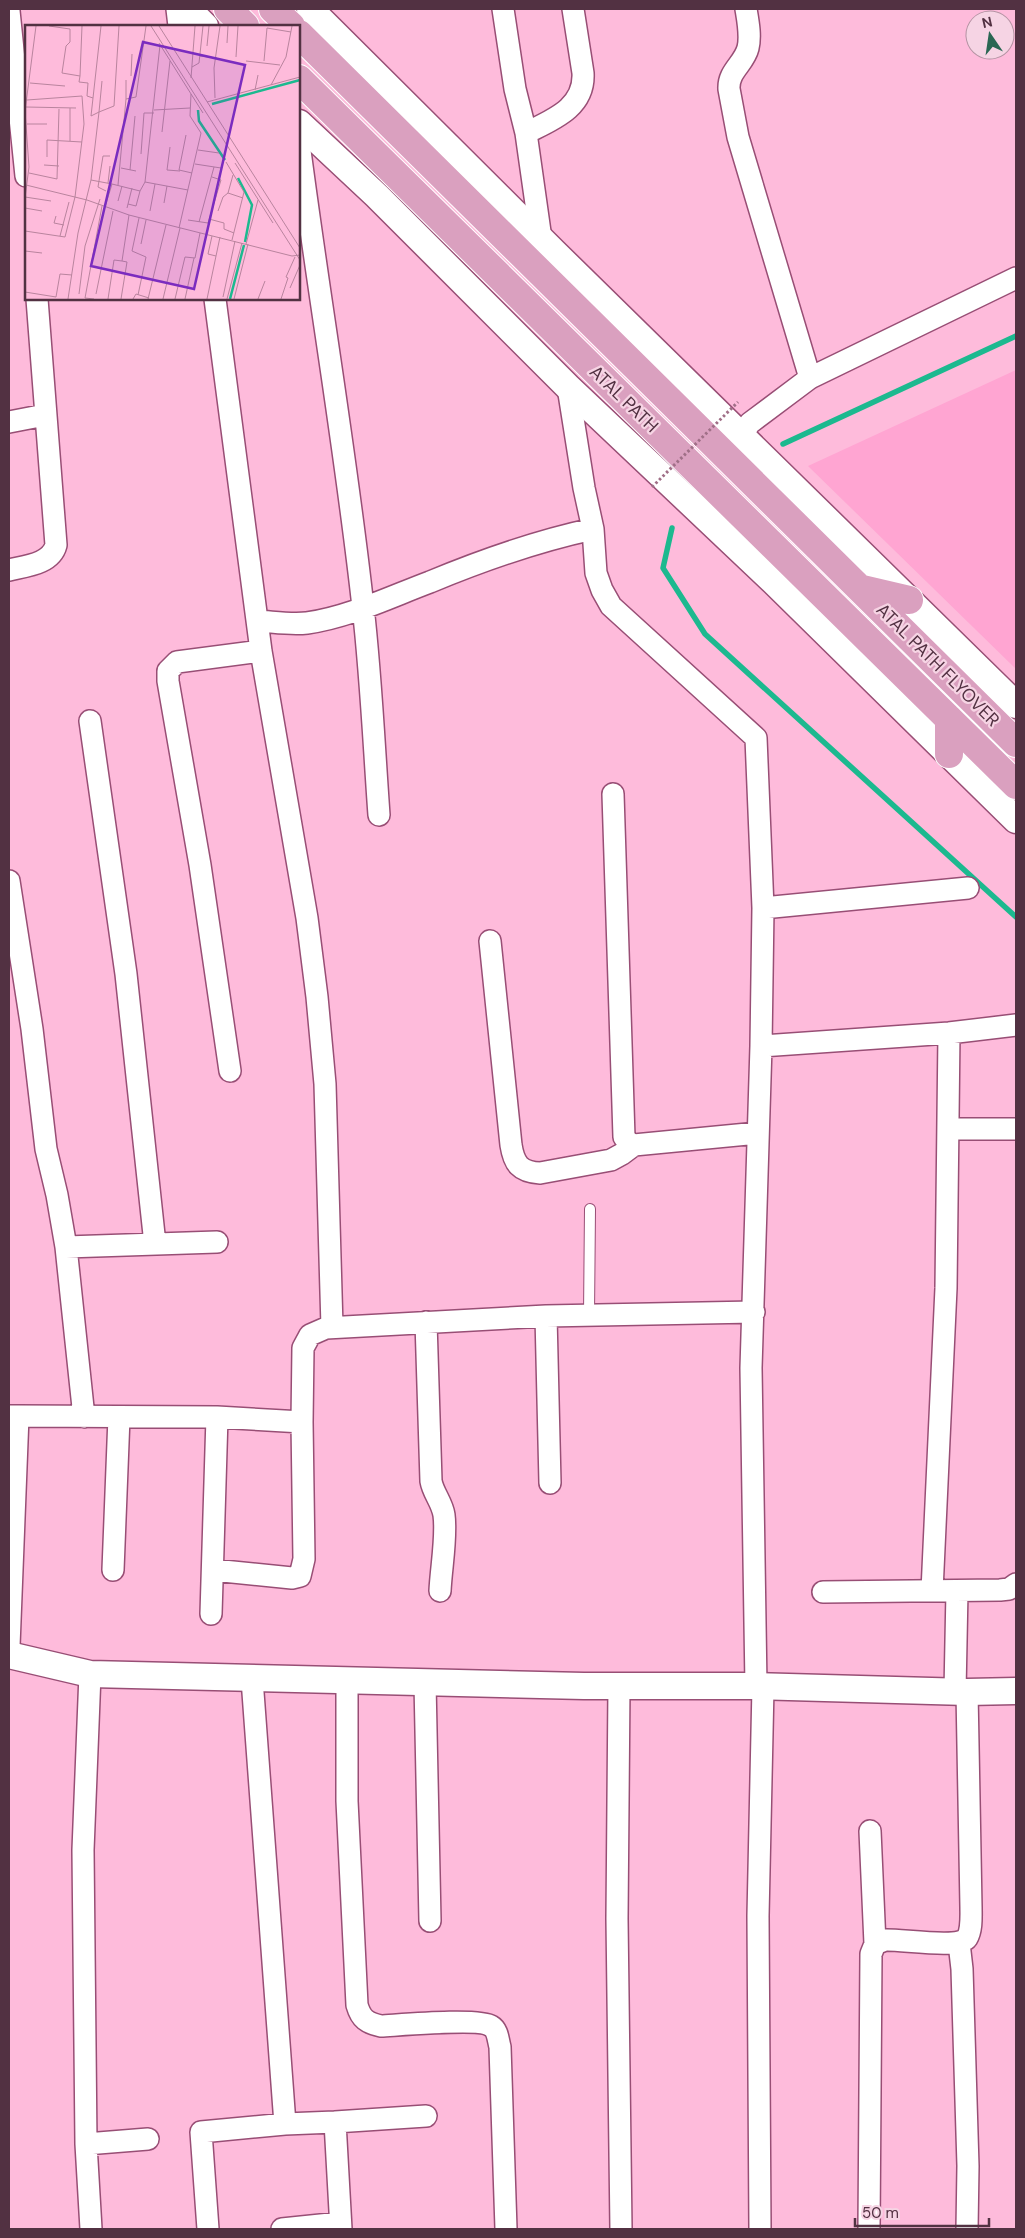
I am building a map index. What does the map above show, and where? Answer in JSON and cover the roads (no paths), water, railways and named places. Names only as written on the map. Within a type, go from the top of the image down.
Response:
[{"type":"main road","points":[[228,9],[244,25]]},
{"type":"main road","points":[[273,9],[290,25]]},
{"type":"main road","name":"ATAL PATH FLYOVER","points":[[300,35],[1016,743]]},
{"type":"main road","name":"ATAL PATH","points":[[300,80],[949,719]]},
{"type":"main road","points":[[860,588],[909,600]]},
{"type":"main road","points":[[949,719],[949,754]]},
{"type":"main road","name":"ATAL PATH FLYOVER","points":[[949,719],[1016,785]]},
{"type":"street","points":[[177,9],[180,25]]},
{"type":"street","points":[[188,9],[204,25]]},
{"type":"street","points":[[310,9],[541,239],[742,434],[1016,705]]},
{"type":"street","points":[[503,9],[515,89],[526,133],[541,239]]},
{"type":"street","points":[[746,9],[748,50],[731,74],[729,90],[738,136],[810,378]]},
{"type":"street","points":[[526,133],[567,112],[580,95],[584,83],[577,10]]},
{"type":"street","points":[[9,11],[20,164]]},
{"type":"street","points":[[300,124],[377,196],[568,387],[774,582],[1016,820]]},
{"type":"street","points":[[300,153],[306,211],[334,392],[363,608],[379,814]]},
{"type":"street","points":[[742,434],[750,423],[810,378],[1016,278]]},
{"type":"street","points":[[9,570],[47,559],[54,553],[56,545],[37,300]]},
{"type":"street","points":[[215,300],[260,637],[307,918],[318,997],[326,1084],[332,1327]]},
{"type":"street","points":[[568,387],[584,488],[593,529],[596,573],[610,606],[756,738],[763,908],[761,1046],[751,1368],[759,1686],[760,2229]]},
{"type":"street","points":[[9,422],[45,415]]},
{"type":"street","points":[[230,1071],[200,864],[168,682],[168,671],[178,662],[305,623],[363,608],[488,559],[538,542],[593,529]]},
{"type":"street","points":[[90,721],[126,974],[155,1244]]},
{"type":"street","points":[[613,794],[624,1131],[626,1141],[634,1145],[758,1134]]},
{"type":"street","points":[[9,881],[32,1028],[46,1149],[57,1195],[66,1247],[84,1417]]},
{"type":"street","points":[[763,908],[968,888]]},
{"type":"street","points":[[490,941],[511,1145],[520,1169],[540,1173],[611,1160],[634,1145]]},
{"type":"street","points":[[761,1046],[949,1033],[1016,1025]]},
{"type":"street","points":[[932,1591],[946,1288],[949,1033]]},
{"type":"street","points":[[949,1129],[1016,1129]]},
{"type":"street","points":[[66,1247],[217,1242]]},
{"type":"street","points":[[212,1570],[292,1578],[300,1576],[304,1559],[303,1348],[306,1340],[316,1331],[332,1327],[546,1316],[754,1312]]},
{"type":"street","points":[[546,1316],[550,1483]]},
{"type":"street","points":[[426,1322],[431,1481],[432,1488],[442,1508],[444,1523],[440,1591]]},
{"type":"street","points":[[9,1646],[13,1416],[217,1417],[302,1422]]},
{"type":"street","points":[[114,1570],[119,1416]]},
{"type":"street","points":[[211,1614],[217,1417]]},
{"type":"street","points":[[823,1592],[1000,1590],[1009,1589],[1016,1584]]},
{"type":"street","points":[[875,1944],[894,1939],[959,1943],[964,1942],[970,1931],[971,1907],[956,1590]]},
{"type":"street","points":[[9,1655],[90,1674],[425,1683],[759,1686],[1016,1691]]},
{"type":"street","points":[[90,1674],[83,1850],[86,2144],[91,2229]]},
{"type":"street","points":[[252,1679],[285,2124]]},
{"type":"street","points":[[347,1681],[347,1801],[357,2005],[362,2018],[369,2024],[381,2026],[472,2022],[490,2025],[495,2030],[500,2047],[506,2229]]},
{"type":"street","points":[[425,1683],[430,1921]]},
{"type":"street","points":[[618,1686],[617,1919],[621,2229]]},
{"type":"street","points":[[869,2229],[871,1954],[875,1944],[870,1831]]},
{"type":"street","points":[[959,1943],[962,1969],[968,2166],[966,2229]]},
{"type":"street","points":[[208,2229],[201,2132],[285,2124],[426,2116]]},
{"type":"street","points":[[282,2229],[340,2226],[335,2122]]},
{"type":"street","points":[[86,2144],[148,2139]]},
{"type":"lane","points":[[590,1209],[590,1315]]},
{"type":"waterway","points":[[783,444],[1016,336]]},
{"type":"waterway","points":[[672,528],[663,568],[705,634],[1016,917]]}]
